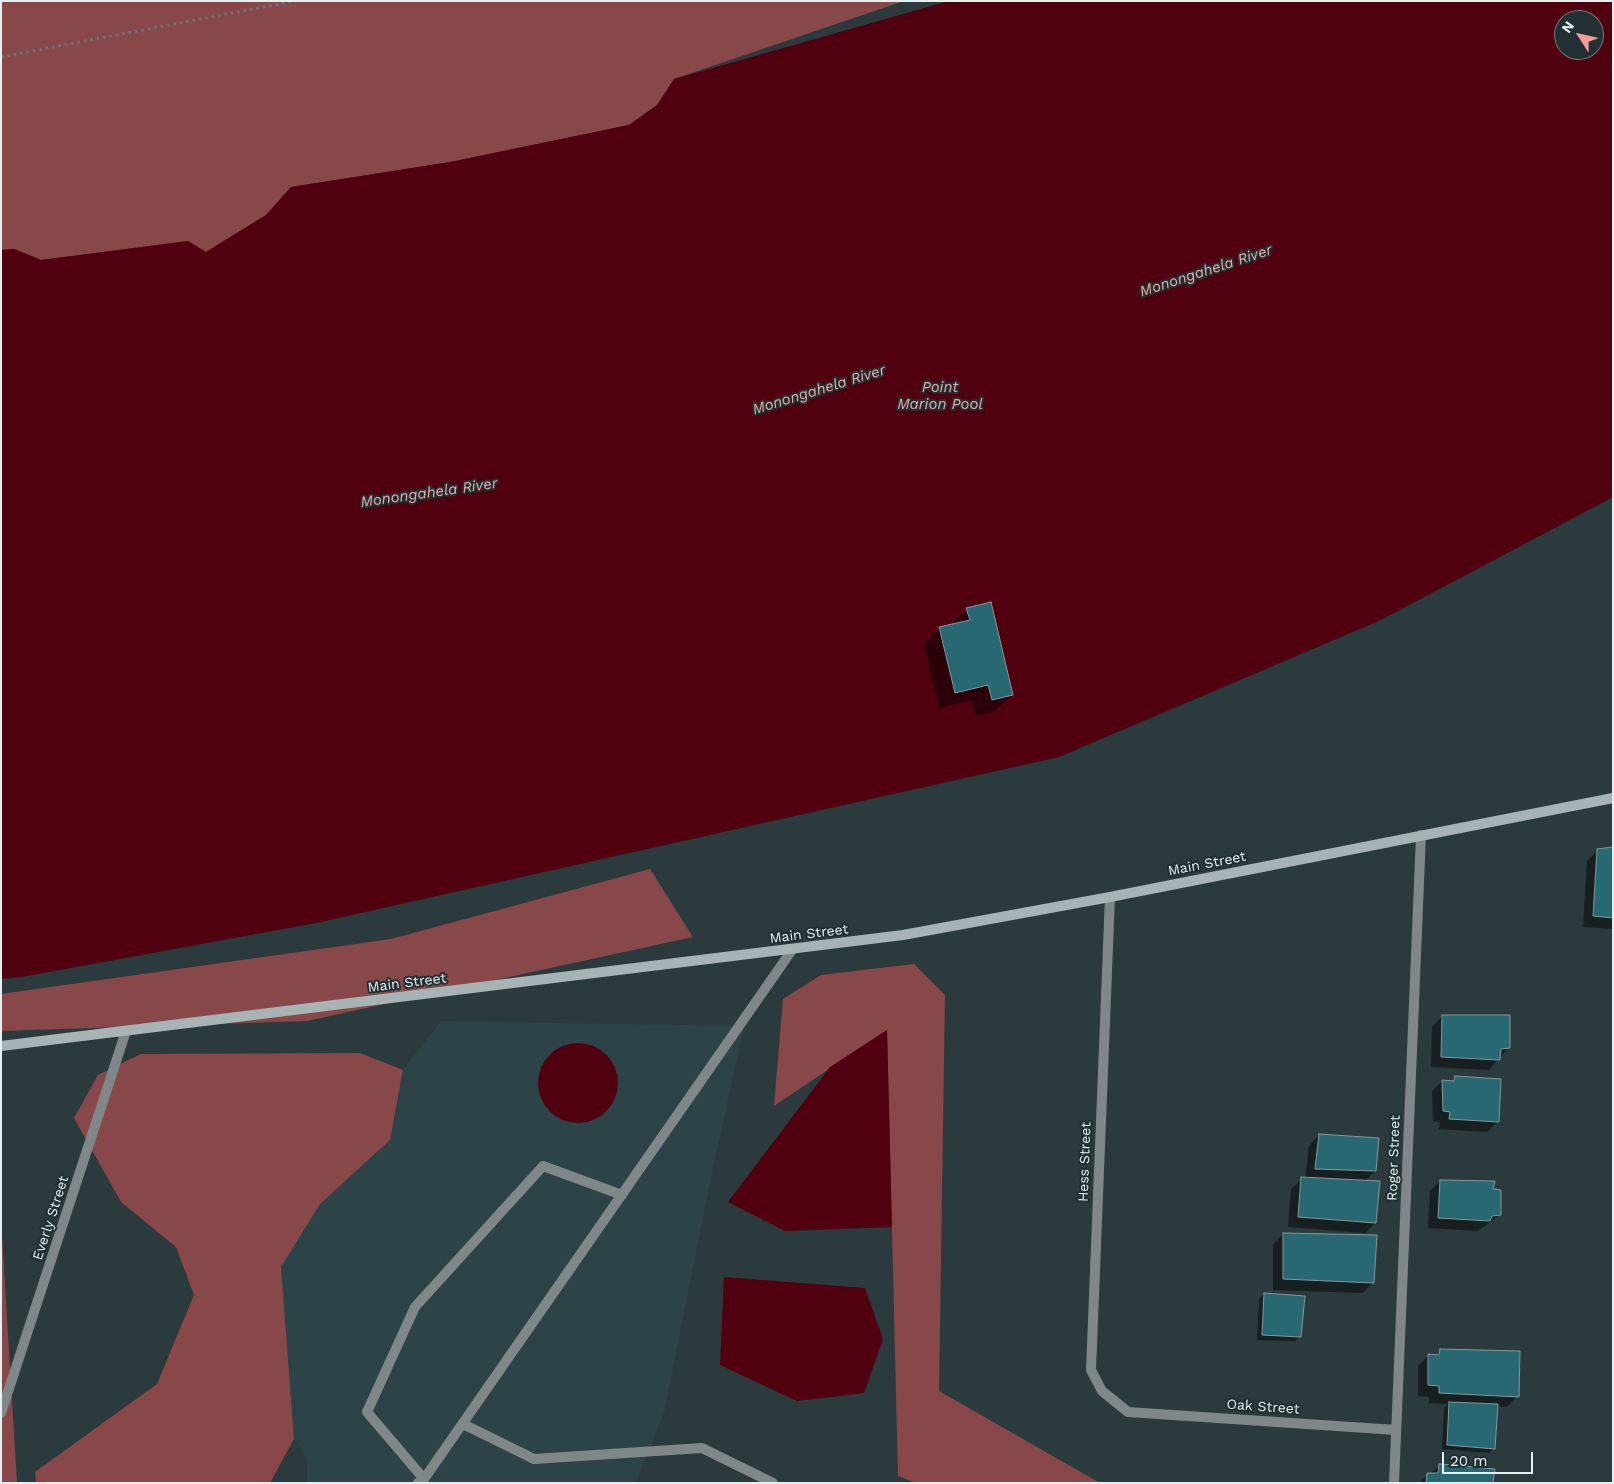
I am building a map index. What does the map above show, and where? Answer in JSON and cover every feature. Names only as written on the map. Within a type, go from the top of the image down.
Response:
[{"type":"main road","name":"Main Street","points":[[1,1046],[903,935],[1110,897],[1613,798]]},
{"type":"street","name":"Roger Street","points":[[1394,1483],[1421,835]]},
{"type":"street","name":"Hess Street","points":[[1110,897],[1091,1370],[1102,1391],[1128,1412]]},
{"type":"street","points":[[622,1194],[543,1166],[416,1307],[367,1412],[421,1481],[463,1424],[792,950]]},
{"type":"street","name":"Everly Street","points":[[1,1413],[126,1031]]},
{"type":"street","name":"Oak Street","points":[[1128,1412],[1396,1430]]},
{"type":"street","points":[[463,1424],[534,1459],[702,1448],[773,1483]]},
{"type":"path","points":[[1,57],[295,1]]},
{"type":"shaded area","points":[[1,1],[904,1],[674,79],[657,105],[629,125],[450,162],[291,187],[266,215],[206,252],[188,241],[41,260],[14,249],[1,250]]},
{"type":"shaded area","points":[[650,869],[693,937],[307,1021],[1,1031],[1,994],[391,939]]},
{"type":"shaded area","points":[[914,964],[945,995],[939,1391],[1100,1483],[916,1483],[898,1476],[887,1030],[774,1106],[783,999],[821,975]]},
{"type":"shaded area","points":[[441,1021],[744,1026],[708,1192],[664,1413],[636,1483],[307,1483],[307,1459],[294,1439],[281,1267],[320,1204],[390,1140],[403,1070]]},
{"type":"shaded area","points":[[360,1053],[403,1070],[390,1140],[320,1204],[281,1267],[294,1439],[270,1483],[36,1483],[35,1472],[157,1384],[194,1295],[176,1247],[121,1202],[74,1118],[98,1075],[141,1054]]},
{"type":"shaded area","points":[[1,1218],[17,1483],[1,1483]]},
{"type":"water","name":"Point Marion Pool","points":[[949,1],[1613,1],[1613,497],[1381,620],[1059,757],[316,923],[22,977],[1,979],[1,250],[14,249],[41,260],[188,241],[206,252],[266,215],[291,187],[450,162],[629,125],[657,105],[674,79]]},
{"type":"water","points":[[887,1030],[892,1227],[785,1231],[728,1202],[830,1067]]},
{"type":"water","points":[[578,1043],[593,1046],[606,1055],[615,1068],[618,1083],[615,1098],[606,1111],[593,1120],[578,1123],[563,1120],[550,1111],[541,1098],[538,1083],[541,1068],[550,1055],[563,1046]]},
{"type":"water","points":[[724,1277],[865,1288],[883,1339],[864,1393],[797,1401],[720,1365]]},
{"type":"building","points":[[991,602],[1013,695],[992,700],[988,685],[955,693],[939,627],[970,620],[966,608]]},
{"type":"building","points":[[1613,847],[1613,918],[1593,916],[1597,849]]},
{"type":"building","points":[[1442,1015],[1510,1015],[1510,1048],[1501,1049],[1500,1060],[1441,1057]]},
{"type":"building","points":[[1455,1076],[1501,1079],[1499,1122],[1449,1119],[1450,1112],[1443,1111],[1442,1080],[1454,1081]]},
{"type":"building","points":[[1319,1134],[1379,1138],[1376,1171],[1315,1169]]},
{"type":"building","points":[[1301,1177],[1380,1181],[1376,1223],[1298,1217]]},
{"type":"building","points":[[1440,1180],[1495,1181],[1493,1189],[1501,1190],[1501,1215],[1492,1216],[1490,1221],[1438,1218]]},
{"type":"building","points":[[1283,1233],[1377,1235],[1374,1283],[1283,1279]]},
{"type":"building","points":[[1264,1293],[1305,1296],[1301,1337],[1262,1335]]},
{"type":"building","points":[[1440,1349],[1520,1351],[1519,1397],[1439,1393],[1439,1386],[1428,1385],[1428,1354],[1439,1355]]},
{"type":"building","points":[[1449,1402],[1498,1404],[1495,1449],[1447,1445]]},
{"type":"building","points":[[1439,1464],[1495,1469],[1493,1483],[1426,1483],[1427,1473],[1438,1473]]},
{"type":"water label","name":"Monongahela River","points":[[1206,271]]},
{"type":"water label","name":"Monongahela River","points":[[819,390]]},
{"type":"water label","name":"Monongahela River","points":[[429,493]]}]
